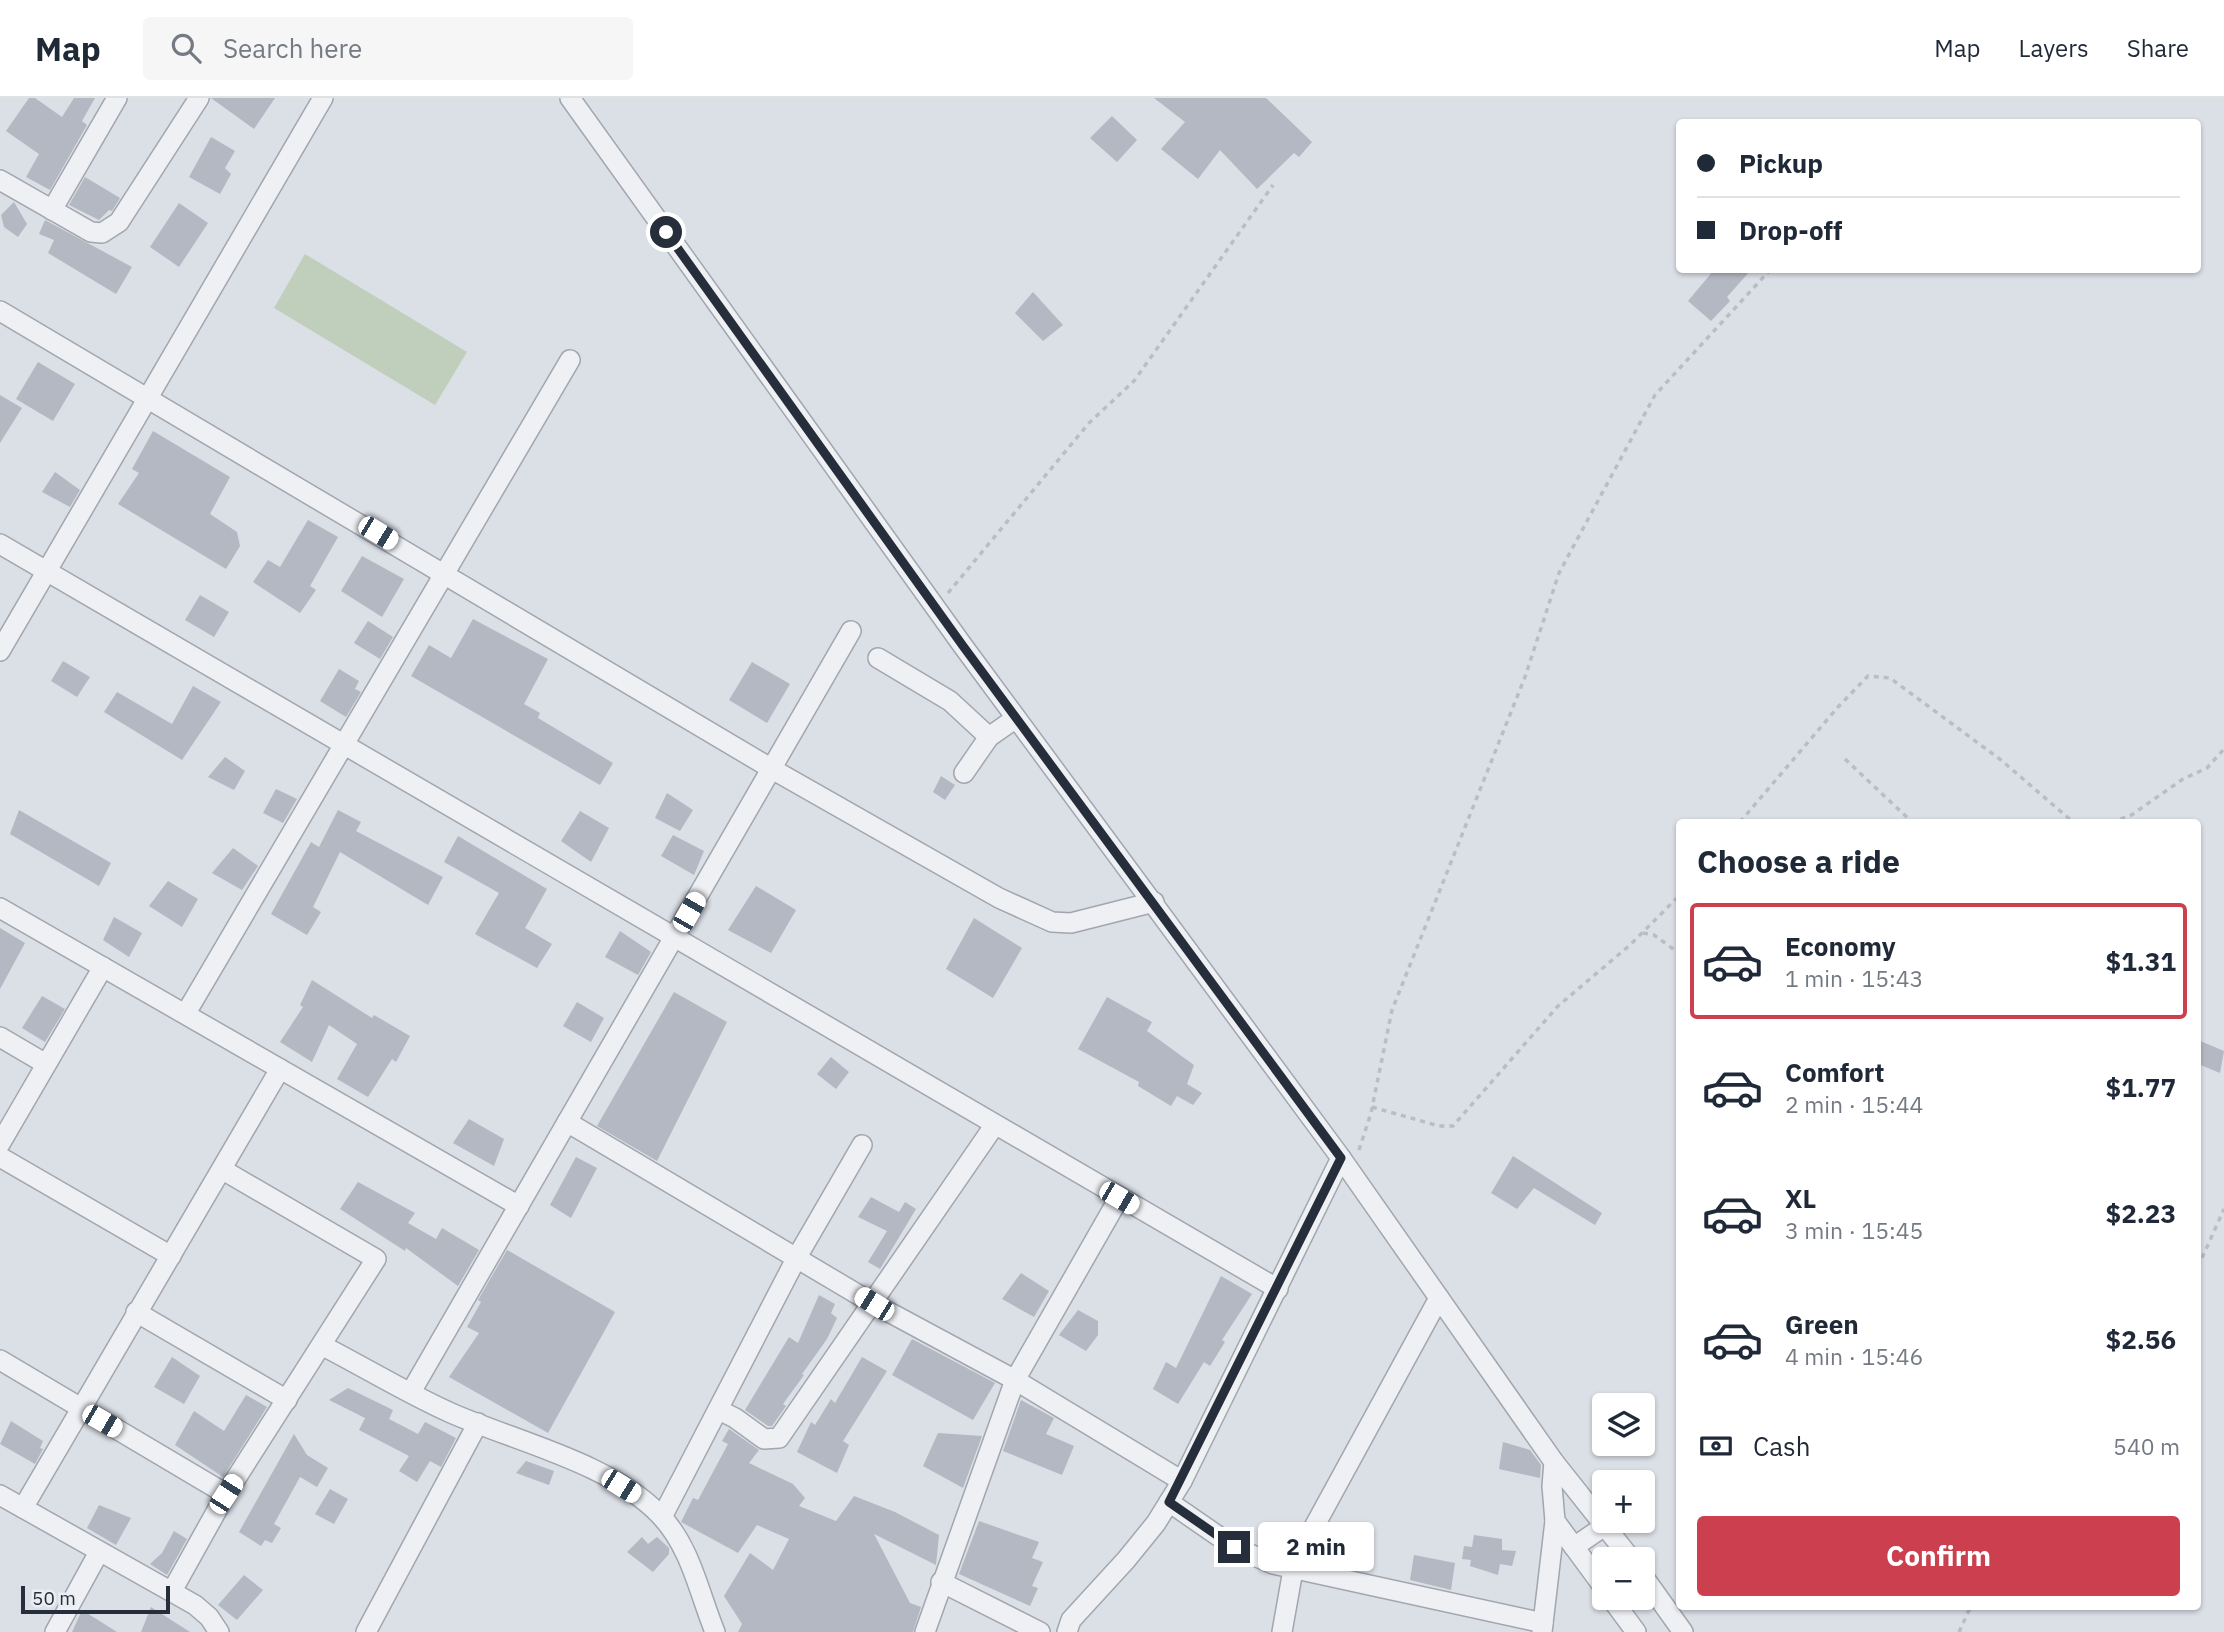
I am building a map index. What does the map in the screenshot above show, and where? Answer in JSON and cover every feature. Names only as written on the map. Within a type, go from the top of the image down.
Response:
[{"type":"street","points":[[51,210],[117,98]]},
{"type":"street","points":[[0,180],[90,232],[110,231],[119,222],[198,98]]},
{"type":"street","points":[[0,650],[323,98]]},
{"type":"street","points":[[570,98],[936,608],[1346,1165],[1554,1462],[1592,1508]]},
{"type":"street","points":[[0,311],[772,769],[999,898],[1052,922],[1071,923],[1154,902]]},
{"type":"street","points":[[186,1013],[347,745],[570,360]]},
{"type":"street","points":[[0,544],[675,936],[994,1126],[1278,1289]]},
{"type":"street","points":[[411,1392],[851,631]]},
{"type":"street","points":[[877,658],[950,701],[989,737]]},
{"type":"street","points":[[964,773],[989,737],[1016,718]]},
{"type":"street","points":[[0,908],[519,1206]]},
{"type":"street","points":[[0,1144],[103,967]]},
{"type":"street","points":[[0,1037],[46,1064]]},
{"type":"street","points":[[23,1508],[280,1069]]},
{"type":"street","points":[[567,1122],[874,1304],[1015,1380],[1182,1481]]},
{"type":"street","points":[[719,1410],[764,1439],[779,1438],[874,1304],[994,1126]]},
{"type":"street","points":[[662,1517],[797,1257],[862,1145]]},
{"type":"street","points":[[0,1157],[171,1256]]},
{"type":"street","points":[[1067,1632],[1071,1620],[1126,1560],[1182,1481],[1278,1289],[1346,1165]]},
{"type":"street","points":[[172,1591],[226,1494],[323,1346],[376,1259],[223,1170]]},
{"type":"street","points":[[925,1632],[1015,1380],[1119,1198]]},
{"type":"street","points":[[1282,1632],[1293,1570],[1313,1526],[1439,1298]]},
{"type":"street","points":[[136,1312],[287,1400]]},
{"type":"street","points":[[323,1346],[478,1423],[602,1475],[662,1517],[698,1580],[715,1632]]},
{"type":"street","points":[[0,1360],[226,1494]]},
{"type":"street","points":[[366,1632],[478,1423]]},
{"type":"street","points":[[1169,1502],[1234,1547],[1293,1570],[1542,1628],[1555,1521],[1552,1486],[1554,1462]]},
{"type":"street","points":[[0,1495],[172,1591],[209,1616],[219,1632]]},
{"type":"street","points":[[1555,1521],[1592,1571]]},
{"type":"street","points":[[1574,1547],[1594,1533]]},
{"type":"street","points":[[55,1632],[99,1552]]},
{"type":"street","points":[[941,1582],[1040,1632]]},
{"type":"street","points":[[1655,1593],[1683,1632]]},
{"type":"street","points":[[1620,1610],[1636,1632]]},
{"type":"path","points":[[936,608],[1089,423],[1134,381],[1273,185]]},
{"type":"path","points":[[1346,1165],[1372,1107],[1392,1010],[1520,689],[1559,573],[1655,395],[1767,273]]},
{"type":"path","points":[[1743,819],[1838,707],[1868,676],[1890,678],[2001,760],[2070,819]]},
{"type":"path","points":[[2120,819],[2130,816],[2183,779],[2207,768],[2224,749]]},
{"type":"path","points":[[1845,759],[1909,819]]},
{"type":"path","points":[[1372,1107],[1439,1126],[1453,1126],[1558,1006],[1643,933],[1676,899]]},
{"type":"path","points":[[1643,933],[1654,935],[1676,951]]},
{"type":"path","points":[[2201,1260],[2224,1209]]},
{"type":"path","points":[[1959,1632],[1969,1610]]},
{"type":"green space","points":[[305,254],[467,352],[435,405],[274,308]]},
{"type":"building","points":[[29,98],[35,98],[62,117],[74,98],[95,98],[82,121],[87,125],[50,190],[26,177],[39,154],[6,131]]},
{"type":"building","points":[[211,98],[275,98],[254,129]]},
{"type":"building","points":[[1154,98],[1266,98],[1312,142],[1299,157],[1294,153],[1257,189],[1220,150],[1198,179],[1161,149],[1185,122]]},
{"type":"building","points":[[1112,116],[1137,140],[1117,162],[1090,138]]},
{"type":"building","points":[[211,137],[235,151],[225,168],[231,174],[220,194],[189,177]]},
{"type":"building","points":[[85,177],[120,198],[112,211],[109,210],[99,220],[69,205]]},
{"type":"building","points":[[14,202],[27,224],[18,237],[4,227],[1,215]]},
{"type":"building","points":[[179,203],[208,223],[179,267],[150,247]]},
{"type":"building","points":[[45,220],[132,267],[116,294],[48,253],[54,240],[39,234]]},
{"type":"building","points":[[1711,273],[1748,273],[1727,297],[1730,301],[1711,321],[1688,301]]},
{"type":"building","points":[[1033,292],[1063,325],[1043,341],[1015,313]]},
{"type":"building","points":[[38,362],[75,384],[53,421],[16,399]]},
{"type":"building","points":[[0,395],[22,408],[0,443]]},
{"type":"building","points":[[153,431],[230,477],[210,514],[237,532],[240,546],[226,569],[118,504],[139,473],[132,469]]},
{"type":"building","points":[[55,472],[80,490],[70,507],[42,492]]},
{"type":"building","points":[[308,520],[338,537],[310,586],[316,590],[300,613],[253,582],[268,560],[280,567]]},
{"type":"building","points":[[362,556],[404,579],[382,617],[341,591]]},
{"type":"building","points":[[200,595],[229,612],[214,637],[185,620]]},
{"type":"building","points":[[473,619],[548,659],[524,704],[540,713],[538,718],[613,763],[600,785],[411,676],[429,645],[451,658]]},
{"type":"building","points":[[368,621],[393,637],[380,659],[354,643]]},
{"type":"building","points":[[63,661],[90,677],[77,697],[51,681]]},
{"type":"building","points":[[752,662],[790,684],[767,723],[729,700]]},
{"type":"building","points":[[339,669],[359,681],[355,689],[361,692],[346,717],[320,701]]},
{"type":"building","points":[[193,686],[221,702],[182,760],[104,712],[117,692],[172,724]]},
{"type":"building","points":[[225,757],[245,771],[234,790],[208,777]]},
{"type":"building","points":[[941,776],[955,785],[945,800],[933,792]]},
{"type":"building","points":[[276,789],[297,799],[283,823],[263,813]]},
{"type":"building","points":[[667,793],[693,810],[680,831],[655,818]]},
{"type":"building","points":[[19,810],[111,863],[99,886],[10,834]]},
{"type":"building","points":[[338,810],[361,822],[356,831],[443,877],[428,905],[340,852],[313,907],[321,912],[307,935],[271,914],[311,842],[319,847]]},
{"type":"building","points":[[580,811],[609,828],[591,862],[561,841]]},
{"type":"building","points":[[673,835],[704,851],[694,875],[661,856]]},
{"type":"building","points":[[458,836],[547,889],[525,928],[552,944],[537,968],[475,934],[499,893],[444,862]]},
{"type":"building","points":[[233,848],[258,866],[242,890],[212,873]]},
{"type":"building","points":[[168,881],[198,899],[182,927],[149,906]]},
{"type":"building","points":[[756,886],[796,910],[771,953],[728,930]]},
{"type":"building","points":[[114,917],[142,933],[129,957],[103,940]]},
{"type":"building","points":[[974,918],[1022,948],[993,998],[946,969]]},
{"type":"building","points":[[0,928],[25,943],[0,989]]},
{"type":"building","points":[[620,931],[651,952],[638,975],[605,957]]},
{"type":"building","points":[[312,980],[372,1018],[374,1015],[410,1036],[396,1062],[392,1059],[368,1097],[337,1079],[357,1044],[329,1025],[312,1062],[280,1042],[303,1007],[300,1005]]},
{"type":"building","points":[[674,992],[727,1022],[657,1161],[597,1126]]},
{"type":"building","points":[[42,996],[65,1009],[45,1042],[22,1028]]},
{"type":"building","points":[[1107,997],[1152,1022],[1147,1031],[1194,1065],[1187,1084],[1202,1093],[1193,1105],[1177,1096],[1171,1106],[1138,1086],[1139,1082],[1078,1049]]},
{"type":"building","points":[[577,1002],[604,1018],[591,1042],[563,1026]]},
{"type":"building","points":[[2201,1041],[2224,1051],[2220,1073],[2201,1065]]},
{"type":"building","points":[[831,1057],[849,1072],[836,1089],[817,1074]]},
{"type":"building","points":[[469,1119],[504,1139],[494,1166],[453,1143]]},
{"type":"building","points":[[1513,1156],[1602,1213],[1595,1225],[1534,1188],[1517,1209],[1491,1193]]},
{"type":"building","points":[[576,1157],[597,1168],[571,1218],[550,1205]]},
{"type":"building","points":[[358,1182],[415,1213],[408,1223],[436,1239],[442,1228],[479,1250],[458,1286],[406,1248],[405,1251],[340,1209]]},
{"type":"building","points":[[871,1197],[899,1212],[905,1202],[916,1209],[880,1269],[868,1262],[887,1231],[858,1217]]},
{"type":"building","points":[[507,1250],[615,1312],[548,1433],[449,1377],[479,1333],[467,1327],[481,1302],[478,1300]]},
{"type":"building","points":[[1021,1273],[1049,1291],[1034,1317],[1002,1299]]},
{"type":"building","points":[[1221,1276],[1252,1294],[1222,1340],[1225,1342],[1210,1366],[1204,1362],[1178,1404],[1153,1389],[1166,1362],[1176,1368]]},
{"type":"building","points":[[819,1295],[835,1304],[831,1313],[837,1318],[827,1339],[783,1404],[786,1406],[772,1426],[768,1426],[745,1410],[789,1337],[798,1343]]},
{"type":"building","points":[[1078,1310],[1098,1321],[1098,1335],[1086,1351],[1059,1335]]},
{"type":"building","points":[[912,1339],[995,1383],[973,1420],[892,1375]]},
{"type":"building","points":[[172,1357],[200,1376],[184,1404],[154,1387]]},
{"type":"building","points":[[862,1357],[887,1371],[843,1441],[849,1445],[837,1473],[797,1452],[811,1422],[815,1425],[831,1399],[835,1403]]},
{"type":"building","points":[[348,1388],[393,1410],[389,1419],[418,1434],[425,1422],[456,1438],[441,1467],[430,1461],[417,1482],[399,1471],[409,1456],[359,1430],[365,1418],[329,1400]]},
{"type":"building","points":[[246,1395],[267,1407],[223,1477],[175,1445],[194,1411],[224,1431]]},
{"type":"building","points":[[1021,1400],[1054,1418],[1046,1434],[1074,1446],[1062,1475],[1003,1451]]},
{"type":"building","points":[[11,1421],[43,1441],[40,1448],[43,1449],[35,1464],[0,1444]]},
{"type":"building","points":[[729,1429],[759,1450],[749,1463],[793,1484],[805,1498],[799,1506],[836,1521],[854,1496],[895,1512],[939,1535],[936,1565],[874,1534],[910,1603],[921,1607],[913,1632],[738,1632],[742,1624],[724,1596],[750,1553],[773,1570],[789,1539],[757,1525],[738,1553],[681,1522],[693,1498],[698,1500],[728,1444],[722,1441]]},
{"type":"building","points":[[938,1433],[982,1436],[963,1488],[923,1466]]},
{"type":"building","points":[[294,1434],[307,1455],[328,1468],[317,1487],[300,1477],[274,1524],[281,1528],[272,1543],[265,1540],[261,1546],[239,1532]]},
{"type":"building","points":[[1503,1442],[1530,1450],[1541,1465],[1540,1478],[1499,1469]]},
{"type":"building","points":[[526,1461],[554,1471],[549,1485],[516,1473]]},
{"type":"building","points":[[330,1489],[348,1499],[334,1524],[315,1514]]},
{"type":"building","points":[[99,1505],[131,1518],[116,1545],[87,1528]]},
{"type":"building","points":[[979,1521],[1039,1542],[1032,1558],[1043,1562],[1032,1586],[1038,1588],[1030,1606],[959,1574]]},
{"type":"building","points":[[174,1531],[187,1539],[167,1575],[150,1564],[162,1553]]},
{"type":"building","points":[[1474,1535],[1502,1539],[1502,1550],[1516,1551],[1512,1566],[1500,1564],[1498,1575],[1470,1566],[1471,1560],[1462,1559],[1464,1546],[1472,1547]]},
{"type":"building","points":[[642,1537],[648,1544],[657,1537],[669,1548],[669,1554],[653,1572],[627,1552]]},
{"type":"building","points":[[1414,1555],[1455,1563],[1451,1590],[1410,1580]]},
{"type":"building","points":[[244,1575],[263,1590],[237,1620],[218,1605]]},
{"type":"building","points":[[151,1607],[190,1632],[141,1632]]},
{"type":"building","points":[[82,1610],[117,1632],[72,1632]]},
{"type":"route","points":[[666,232],[963,646],[1341,1158],[1278,1289],[1169,1502],[1234,1547]]}]
